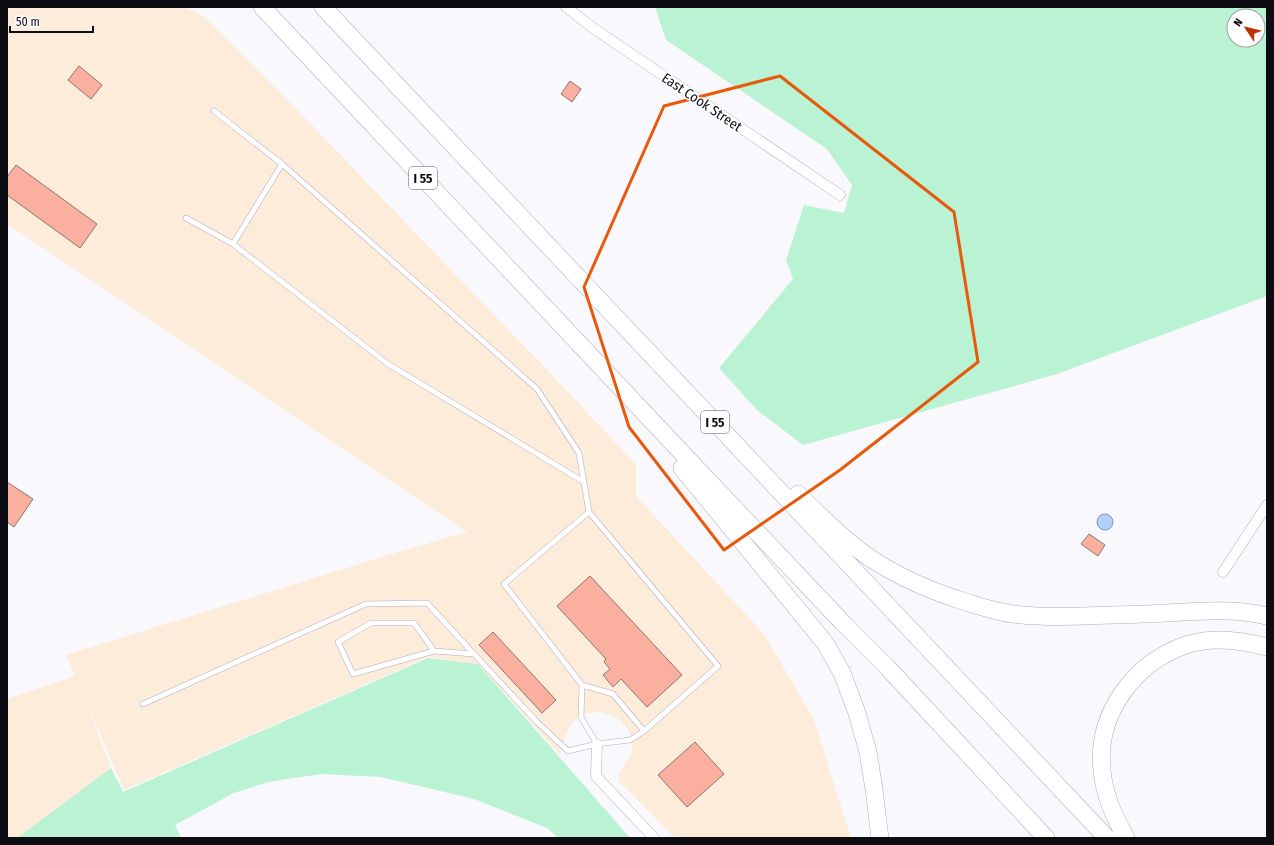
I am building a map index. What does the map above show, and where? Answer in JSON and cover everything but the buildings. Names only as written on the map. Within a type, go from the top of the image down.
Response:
[{"type":"highway","name":"I 55","points":[[262,7],[843,623],[888,668],[1046,838]]},
{"type":"highway","name":"I 55","points":[[323,7],[1107,838]]},
{"type":"highway","points":[[584,349],[775,581],[824,644],[842,673],[857,713],[869,759],[880,838]]},
{"type":"highway","points":[[690,396],[762,458],[846,538],[870,557],[889,569],[936,591],[988,609],[1013,614],[1058,616],[1214,611],[1267,616]]},
{"type":"highway","points":[[1126,838],[1107,798],[1101,754],[1103,737],[1111,714],[1120,695],[1129,682],[1140,671],[1155,661],[1186,645],[1205,641],[1234,641],[1252,643],[1267,647]]},
{"type":"street","name":"East Cook Street","points":[[566,7],[594,28],[840,195]]},
{"type":"street","points":[[1222,572],[1267,505]]},
{"type":"street","points":[[597,744],[596,776],[654,838]]},
{"type":"lane","points":[[143,704],[366,604],[427,602],[537,722],[568,751],[597,744],[630,740],[644,732],[718,666],[589,512],[579,454],[537,389],[282,164],[214,111]]},
{"type":"lane","points":[[233,244],[282,164]]},
{"type":"lane","points":[[186,218],[233,244],[388,364],[584,482]]},
{"type":"lane","points":[[589,512],[504,584],[582,685],[613,694],[644,732]]},
{"type":"lane","points":[[434,651],[414,623],[371,623],[338,642],[353,674],[434,651],[474,654]]},
{"type":"lane","points":[[582,685],[581,717],[597,744]]},
{"type":"highlighted area","points":[[780,76],[954,212],[978,362],[840,470],[724,550],[629,427],[584,287],[664,106]]},
{"type":"shaded area","points":[[7,7],[184,7],[206,18],[305,118],[572,396],[636,465],[636,496],[763,633],[813,717],[851,838],[675,838],[619,781],[619,773],[632,751],[631,736],[621,721],[614,716],[600,712],[589,713],[581,716],[571,724],[566,733],[560,755],[478,664],[428,657],[124,790],[84,696],[111,768],[17,838],[7,838],[7,699],[75,676],[66,655],[467,532],[7,224]]},
{"type":"green space","points":[[655,7],[1267,7],[1267,296],[1057,374],[803,445],[757,410],[719,368],[793,279],[786,260],[804,205],[844,213],[852,185],[827,149],[666,40]]},
{"type":"green space","points":[[428,658],[478,664],[630,838],[558,838],[547,828],[474,799],[381,777],[321,774],[268,782],[234,793],[175,825],[181,838],[17,838],[111,768],[123,792]]},
{"type":"water","points":[[1105,514],[1111,516],[1113,522],[1111,528],[1105,530],[1099,528],[1097,522],[1099,516]]}]
